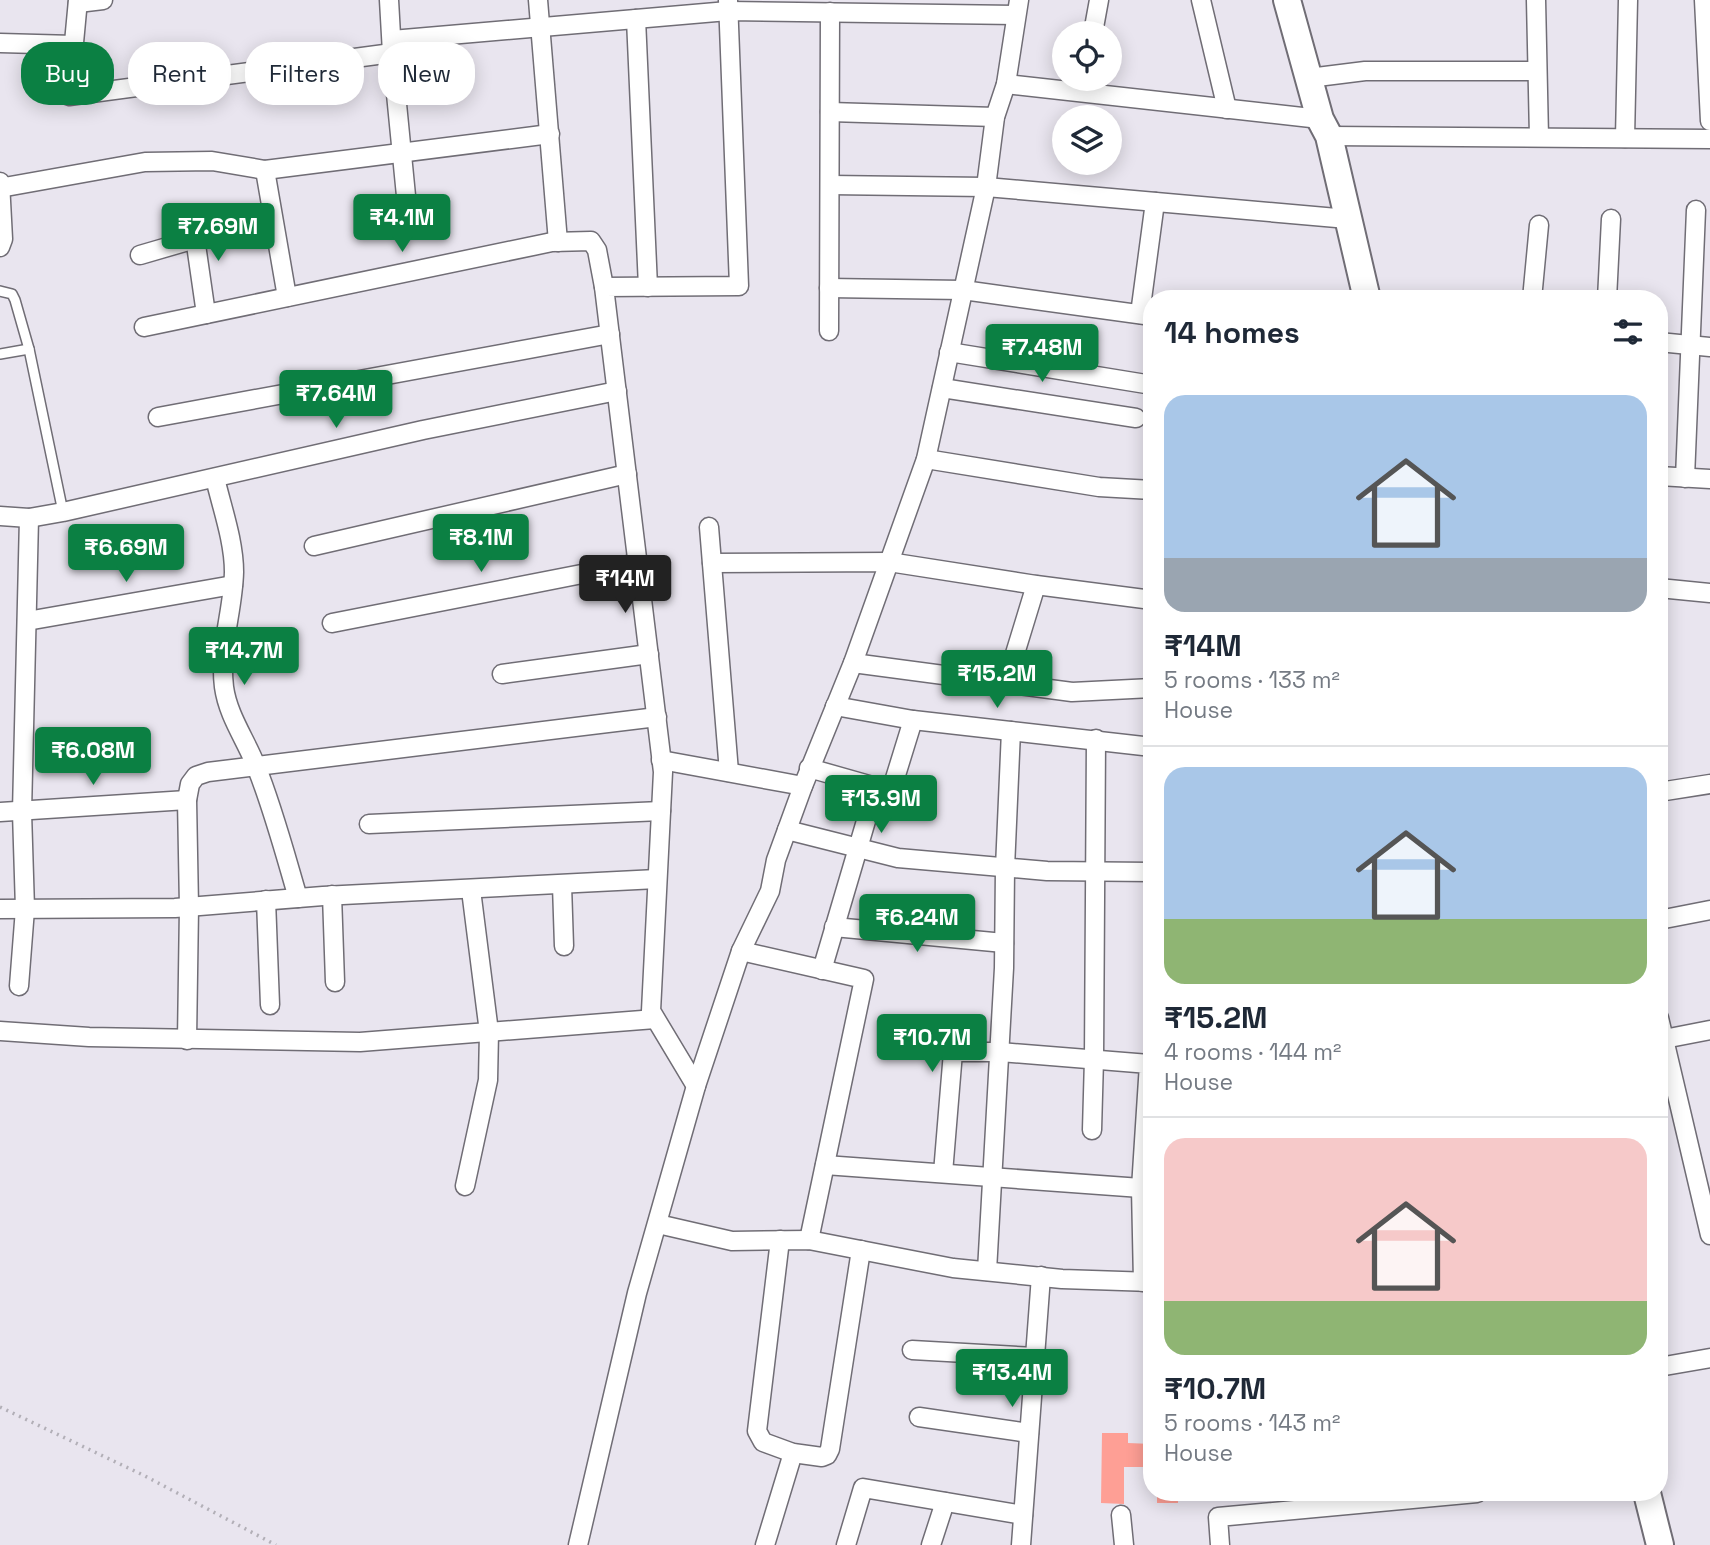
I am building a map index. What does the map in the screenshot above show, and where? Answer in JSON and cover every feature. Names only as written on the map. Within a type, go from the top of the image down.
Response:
[{"type":"street","points":[[74,42],[78,1],[103,0]]},
{"type":"street","points":[[389,0],[392,42]]},
{"type":"street","points":[[538,0],[558,242]]},
{"type":"street","points":[[1095,21],[1099,0]]},
{"type":"street","points":[[1201,0],[1227,109]]},
{"type":"street","points":[[1287,0],[1325,127],[1365,290]]},
{"type":"street","points":[[1536,0],[1539,137]]},
{"type":"street","points":[[1625,138],[1628,0]]},
{"type":"street","points":[[1704,0],[1710,121]]},
{"type":"street","points":[[425,42],[636,19],[728,5],[830,12],[1017,8],[1006,84],[995,117],[986,187],[926,459],[853,663],[809,768],[776,860],[771,891],[741,951],[696,1086],[637,1293],[578,1545]]},
{"type":"street","points":[[604,287],[738,286],[728,5]]},
{"type":"street","points":[[829,331],[830,12]]},
{"type":"street","points":[[636,19],[649,287]]},
{"type":"street","points":[[0,43],[21,44]]},
{"type":"street","points":[[114,89],[378,48]]},
{"type":"street","points":[[1309,78],[1366,71],[1537,71]]},
{"type":"street","points":[[1006,84],[1052,85]]},
{"type":"street","points":[[1114,91],[1325,127],[1539,137],[1710,139]]},
{"type":"street","points":[[397,105],[407,206]]},
{"type":"street","points":[[830,112],[995,117]]},
{"type":"street","points":[[1,198],[145,162],[212,161],[265,170],[550,134]]},
{"type":"street","points":[[265,170],[287,297]]},
{"type":"street","points":[[0,182],[3,239],[0,247]]},
{"type":"street","points":[[830,185],[986,187],[1349,219]]},
{"type":"street","points":[[1148,290],[1155,202]]},
{"type":"street","points":[[1685,478],[1696,210]]},
{"type":"street","points":[[192,217],[206,314]]},
{"type":"street","points":[[1607,290],[1611,219]]},
{"type":"street","points":[[1533,290],[1539,225]]},
{"type":"street","points":[[140,255],[195,239]]},
{"type":"street","points":[[144,327],[558,242],[591,241],[597,250],[604,287],[661,760],[661,811],[650,1011],[696,1086]]},
{"type":"street","points":[[829,289],[963,290],[1143,315]]},
{"type":"street","points":[[158,416],[610,334]]},
{"type":"street","points":[[1668,343],[1710,347]]},
{"type":"street","points":[[950,352],[1143,384]]},
{"type":"street","points":[[942,388],[1136,418]]},
{"type":"street","points":[[0,516],[29,518],[63,512],[423,430],[617,391]]},
{"type":"street","points":[[926,459],[1099,487],[1143,489]]},
{"type":"street","points":[[314,546],[627,474]]},
{"type":"street","points":[[1668,477],[1710,480]]},
{"type":"street","points":[[215,478],[234,568],[222,656],[225,690],[230,710],[257,766],[299,898]]},
{"type":"street","points":[[19,986],[25,909],[22,812],[29,518]]},
{"type":"street","points":[[709,527],[729,772]]},
{"type":"street","points":[[712,563],[890,562],[1143,599]]},
{"type":"street","points":[[332,623],[638,563]]},
{"type":"street","points":[[27,621],[233,585]]},
{"type":"street","points":[[1006,683],[1036,585]]},
{"type":"street","points":[[1668,589],[1710,593]]},
{"type":"street","points":[[502,674],[649,654]]},
{"type":"street","points":[[853,663],[1072,692],[1143,688]]},
{"type":"street","points":[[835,706],[913,720],[1143,746]]},
{"type":"street","points":[[187,1040],[187,800],[195,776],[208,772],[657,717]]},
{"type":"street","points":[[809,768],[892,788],[913,720]]},
{"type":"street","points":[[987,1271],[1000,1052],[1011,731]]},
{"type":"street","points":[[1091,1130],[1096,739]]},
{"type":"street","points":[[661,760],[803,786]]},
{"type":"street","points":[[1668,791],[1710,784]]},
{"type":"street","points":[[822,970],[876,786]]},
{"type":"street","points":[[0,812],[187,800]]},
{"type":"street","points":[[369,824],[661,811]]},
{"type":"street","points":[[787,830],[898,858],[1005,867],[1143,872]]},
{"type":"street","points":[[0,909],[189,907],[332,895],[657,880]]},
{"type":"street","points":[[562,885],[564,946]]},
{"type":"street","points":[[465,1186],[488,1080],[489,1032],[471,890]]},
{"type":"street","points":[[332,895],[335,982]]},
{"type":"street","points":[[266,900],[270,1005]]},
{"type":"street","points":[[1668,918],[1710,911]]},
{"type":"street","points":[[834,927],[1004,943]]},
{"type":"street","points":[[741,951],[864,979],[809,1240]]},
{"type":"street","points":[[0,1031],[187,1040],[360,1042],[655,1019]]},
{"type":"street","points":[[1668,1038],[1710,1030]]},
{"type":"street","points":[[943,1173],[953,1052],[1000,1052],[1143,1063]]},
{"type":"street","points":[[1668,1053],[1702,1168],[1710,1235]]},
{"type":"street","points":[[1143,1157],[1143,1219]]},
{"type":"street","points":[[825,1165],[1141,1188]]},
{"type":"street","points":[[658,1224],[732,1241],[809,1240],[954,1268],[1143,1282]]},
{"type":"street","points":[[780,1240],[757,1431],[764,1442],[793,1453],[822,1457],[827,1455],[830,1449],[861,1250]]},
{"type":"street","points":[[1021,1545],[1041,1276]]},
{"type":"street","points":[[912,1350],[1035,1357]]},
{"type":"street","points":[[1668,1365],[1710,1358]]},
{"type":"street","points":[[919,1417],[1029,1433]]},
{"type":"street","points":[[765,1545],[793,1453]]},
{"type":"street","points":[[846,1545],[863,1488],[1023,1515]]},
{"type":"street","points":[[1220,1545],[1218,1517],[1391,1501]]},
{"type":"street","points":[[1649,1501],[1660,1545]]},
{"type":"street","points":[[931,1545],[945,1502]]},
{"type":"street","points":[[1121,1515],[1124,1545]]},
{"type":"lane","points":[[0,291],[12,295],[15,300],[29,349],[63,512]]},
{"type":"lane","points":[[0,354],[29,349]]},
{"type":"path","points":[[0,1406],[145,1476],[276,1545]]},
{"type":"building","points":[[1102,1433],[1128,1433],[1128,1443],[1143,1444],[1143,1467],[1124,1467],[1124,1504],[1101,1503]]},
{"type":"building","points":[[1157,1501],[1178,1501],[1178,1503]]}]
